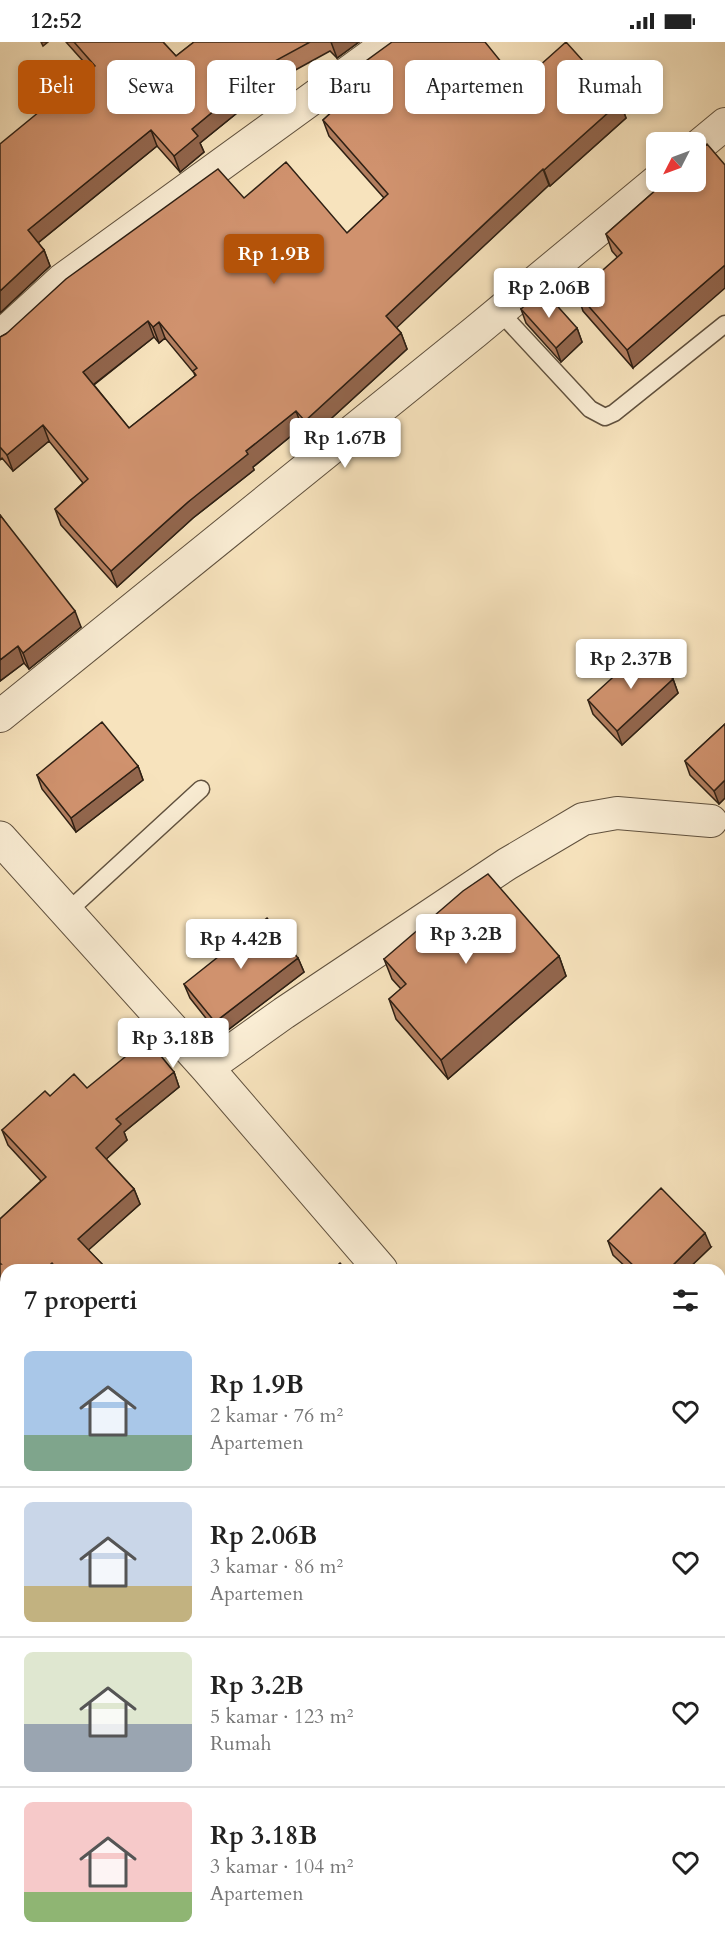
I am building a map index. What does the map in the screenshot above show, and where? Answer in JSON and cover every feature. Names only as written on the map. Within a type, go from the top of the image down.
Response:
[{"type":"street","points":[[0,337],[62,280],[390,42]]},
{"type":"street","points":[[706,140],[725,124]]},
{"type":"street","points":[[0,716],[500,312],[646,190]]},
{"type":"street","points":[[207,1068],[284,1013],[507,864],[583,819],[617,813],[711,821]]},
{"type":"street","points":[[0,838],[207,1068],[376,1264]]},
{"type":"lane","points":[[500,312],[590,409],[605,417],[614,413],[725,324]]},
{"type":"lane","points":[[66,913],[201,789]]},
{"type":"building","points":[[74,42],[163,42],[176,56],[194,42],[310,42],[277,60],[207,60],[207,114],[210,114],[192,129],[198,136],[174,156],[151,130],[28,230],[44,250],[0,291],[0,144],[37,114],[95,114],[95,60],[90,60]]},
{"type":"building","points":[[392,42],[485,42],[500,60],[405,60],[405,114],[545,114],[545,61],[566,42],[582,60],[557,60],[557,114],[607,114],[543,169],[386,316],[401,333],[305,421],[296,411],[246,451],[248,454],[188,502],[111,571],[55,509],[88,479],[43,425],[7,455],[0,447],[0,337],[66,279],[218,169],[244,198],[286,162],[347,233],[388,194],[323,120],[329,114],[393,114],[393,60],[367,60]],"holes":[[[148,321],[153,327],[159,322],[197,368],[193,371],[196,375],[129,428],[83,372]]]},
{"type":"building","points":[[706,145],[725,165],[725,265],[627,350],[577,293],[622,253],[606,234],[654,192],[706,192]]},
{"type":"building","points":[[543,290],[577,328],[556,348],[521,309]]},
{"type":"building","points":[[0,515],[75,611],[23,653],[18,646],[0,660]]},
{"type":"building","points":[[645,648],[673,679],[617,731],[588,700]]},
{"type":"building","points":[[102,722],[138,766],[71,818],[37,775]]},
{"type":"building","points":[[725,724],[725,780],[714,791],[685,761]]},
{"type":"building","points":[[488,874],[559,956],[441,1060],[389,999],[406,984],[384,959],[463,891]]},
{"type":"building","points":[[267,918],[298,958],[215,1022],[184,984]]},
{"type":"building","points":[[147,1039],[174,1072],[116,1119],[121,1124],[96,1148],[134,1189],[78,1239],[102,1264],[1,1264],[0,1219],[46,1177],[2,1130],[45,1091],[50,1096],[74,1074],[87,1088]]},
{"type":"building","points":[[661,1188],[705,1233],[674,1264],[632,1264],[608,1241]]}]
